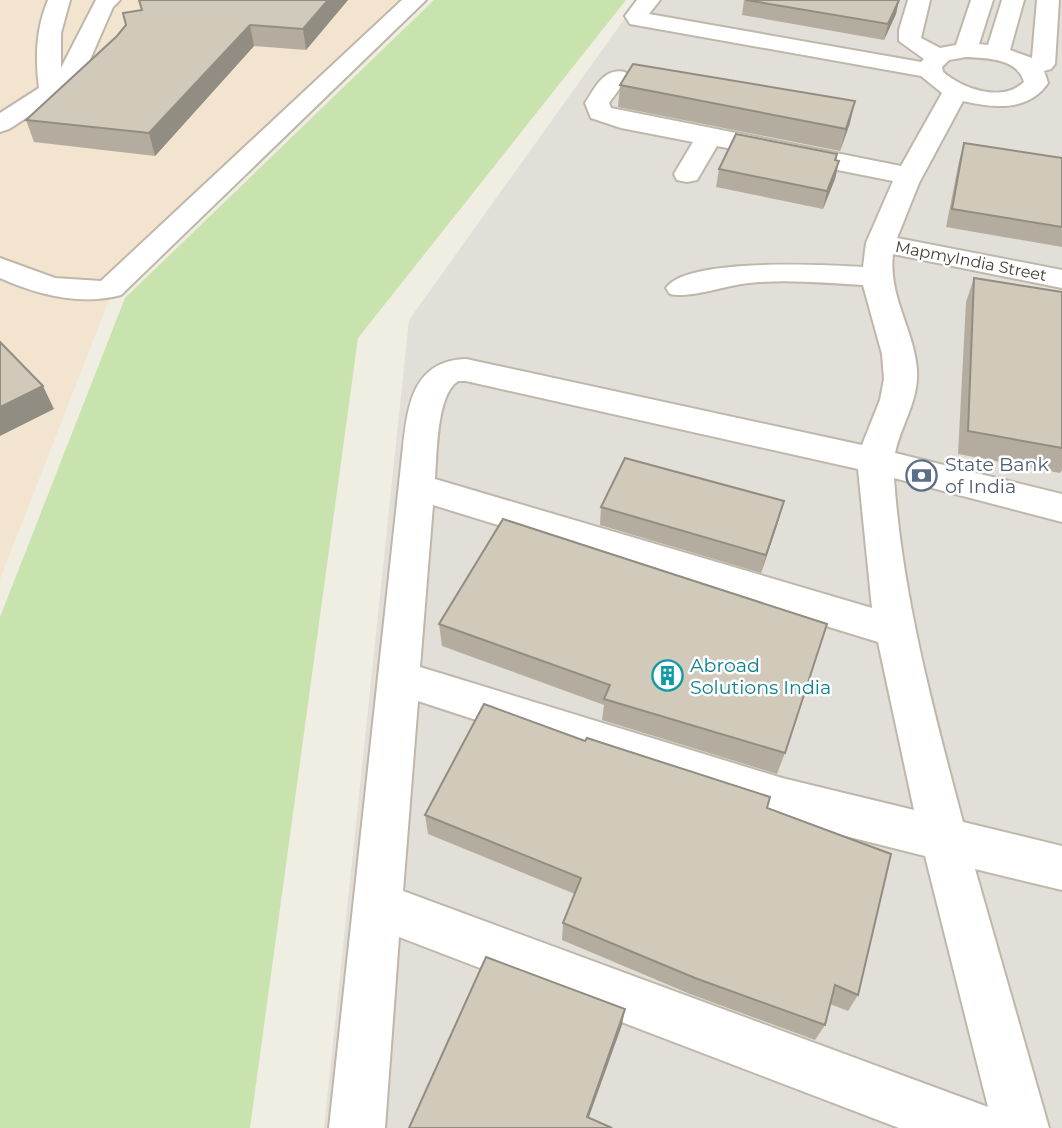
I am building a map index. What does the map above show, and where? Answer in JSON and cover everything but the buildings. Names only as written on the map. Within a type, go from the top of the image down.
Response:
[{"type":"lane","points":[[52,91],[47,67],[50,20],[59,0]]},
{"type":"lane","points":[[0,124],[59,86],[77,62],[104,4],[109,0]]},
{"type":"lane","points":[[0,267],[42,286],[89,292],[110,289],[415,0]]},
{"type":"lane","points":[[967,50],[982,0]]},
{"type":"lane","points":[[1007,57],[1013,0]]},
{"type":"lane","points":[[1048,0],[1050,75]]},
{"type":"lane","points":[[889,4],[917,4],[910,41],[934,63],[938,81],[956,91],[978,97],[1010,98],[1023,95],[1050,75]]},
{"type":"lane","points":[[643,10],[934,63],[967,50],[1007,57],[1032,71],[1050,75]]},
{"type":"lane","points":[[616,77],[597,103],[600,113],[621,120],[911,176]]},
{"type":"lane","points":[[956,91],[911,176],[880,243],[877,277],[880,302],[900,359],[901,377],[899,394],[884,427],[876,461],[882,547],[895,631],[943,840],[1021,1128]]},
{"type":"lane","points":[[687,174],[709,137]]},
{"type":"lane","name":"MapmyIndia Street","points":[[880,243],[1062,279]]},
{"type":"lane","points":[[681,288],[706,279],[733,275],[795,273],[877,277]]},
{"type":"lane","points":[[357,1128],[416,486],[427,407],[436,382],[454,370],[466,370],[876,461],[1062,508]]},
{"type":"lane","points":[[416,486],[895,631]]},
{"type":"lane","points":[[398,678],[787,785],[943,840],[1062,868]]},
{"type":"lane","points":[[378,905],[971,1128]]},
{"type":"shaded area","points":[[0,0],[427,0],[109,300],[0,579]]},
{"type":"shaded area","points":[[638,0],[1062,0],[1062,1128],[324,1128],[409,320]]},
{"type":"green space","points":[[434,0],[626,0],[358,338],[250,1128],[0,1128],[0,617],[125,298]]},
{"type":"place","name":"State Bank of India","points":[[922,475]]},
{"type":"place","name":"Abroad Solutions India","points":[[667,676]]}]
